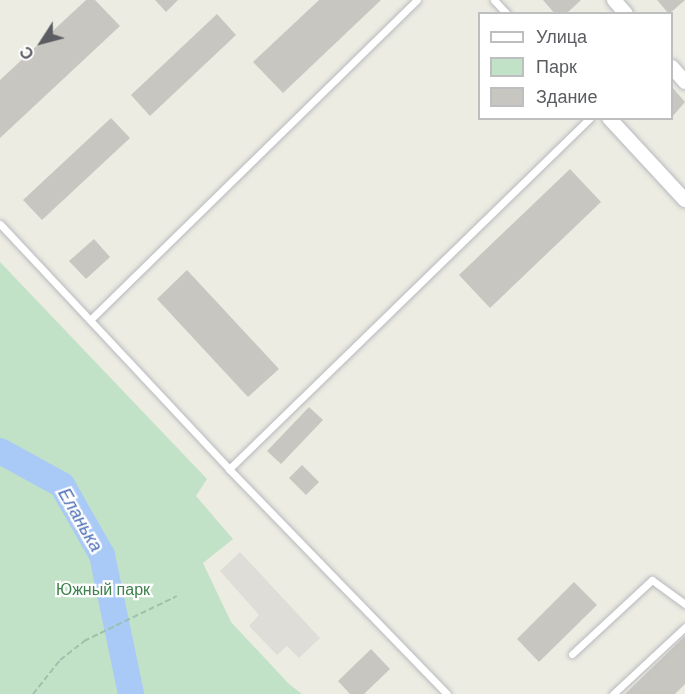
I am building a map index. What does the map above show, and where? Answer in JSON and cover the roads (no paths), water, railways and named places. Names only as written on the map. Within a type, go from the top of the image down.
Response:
[{"type":"street","points":[[614,0],[624,12]]},
{"type":"street","points":[[611,120],[685,200]]},
{"type":"lane","points":[[91,319],[417,0]]},
{"type":"lane","points":[[494,0],[505,12]]},
{"type":"lane","points":[[229,469],[588,120]]},
{"type":"lane","points":[[0,224],[229,469],[447,694]]},
{"type":"lane","points":[[572,654],[652,580],[685,604]]},
{"type":"lane","points":[[613,694],[685,627]]},
{"type":"waterway","name":"Еланька","points":[[0,451],[62,485],[102,555],[131,694]]},
{"type":"park label","name":"Южный парк","points":[[103,590]]}]
